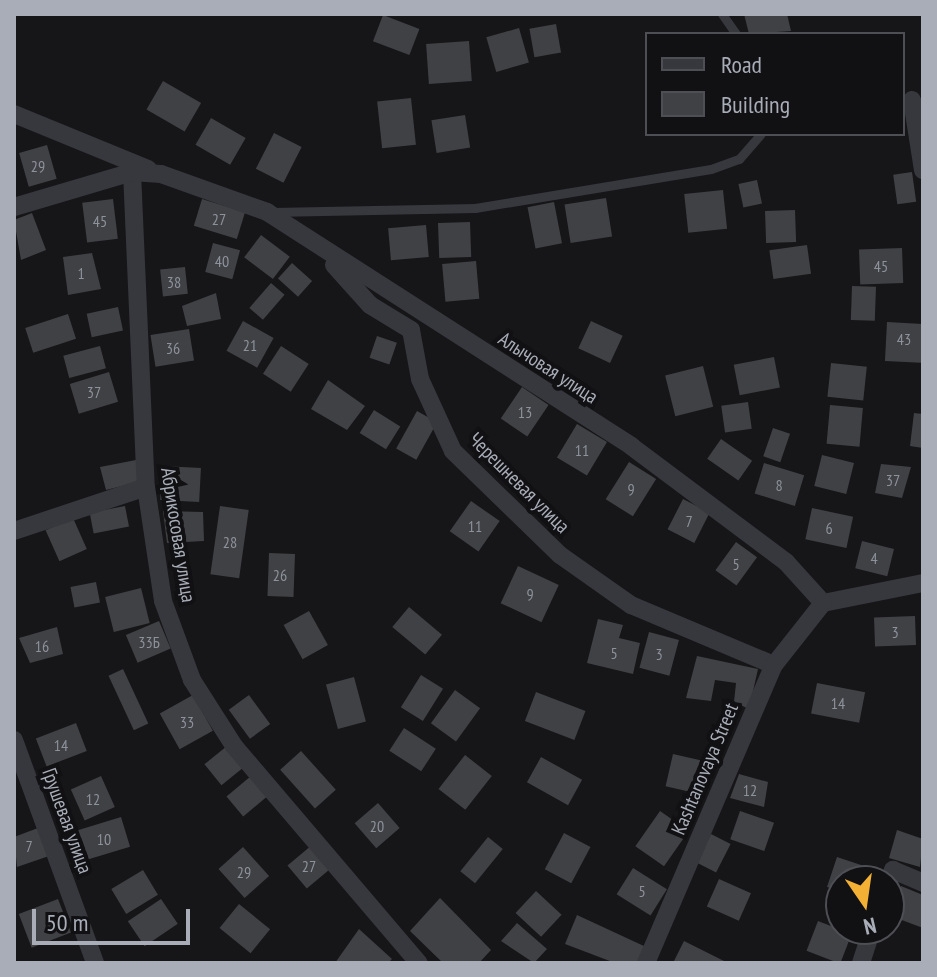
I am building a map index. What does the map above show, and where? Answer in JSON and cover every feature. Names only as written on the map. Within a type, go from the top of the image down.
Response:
[{"type":"street","points":[[913,101],[923,170]]},
{"type":"street","points":[[14,114],[161,174]]},
{"type":"street","points":[[14,207],[132,172]]},
{"type":"street","name":"Алычовая улица","points":[[132,172],[161,174],[267,212],[631,446],[786,562],[823,603]]},
{"type":"street","name":"Абрикосовая улица","points":[[132,172],[146,487],[163,601],[192,680],[234,746],[419,963]]},
{"type":"street","name":"Черешневая улица","points":[[319,248],[370,305],[411,330],[420,379],[453,451],[560,555],[631,605],[774,665]]},
{"type":"street","points":[[14,531],[146,487]]},
{"type":"street","points":[[823,603],[923,583]]},
{"type":"street","name":"Kashtanovaya Street","points":[[646,963],[774,665],[823,603]]},
{"type":"street","name":"Грушевая улица","points":[[14,740],[95,963]]},
{"type":"lane","points":[[722,14],[735,32]]},
{"type":"lane","points":[[267,212],[475,208],[711,169],[739,159],[759,136]]},
{"type":"building","points":[[744,14],[787,14],[791,31],[777,32],[748,32]]},
{"type":"building","points":[[383,15],[419,29],[409,55],[373,41]]},
{"type":"building","points":[[556,24],[561,53],[534,57],[529,29]]},
{"type":"building","points":[[519,28],[529,63],[496,72],[486,37]]},
{"type":"building","points":[[469,41],[472,81],[429,84],[426,44]]},
{"type":"building","points":[[163,81],[201,103],[185,132],[146,110]]},
{"type":"building","points":[[411,98],[416,145],[382,148],[377,102]]},
{"type":"building","points":[[465,115],[470,148],[437,153],[431,120]]},
{"type":"building","points":[[211,118],[246,138],[230,165],[196,145]]},
{"type":"building","points":[[274,133],[302,147],[283,183],[256,169]]},
{"type":"building","points":[[47,145],[57,179],[29,187],[19,153]]},
{"type":"building","points":[[912,172],[916,202],[897,204],[893,175]]},
{"type":"building","points":[[757,180],[762,203],[743,207],[738,184]]},
{"type":"building","points":[[723,190],[727,229],[688,233],[684,194]]},
{"type":"building","points":[[606,198],[612,237],[571,243],[565,205]]},
{"type":"building","points":[[113,199],[118,239],[87,242],[82,203]]},
{"type":"building","points":[[202,199],[245,212],[237,239],[194,226]]},
{"type":"building","points":[[554,202],[562,243],[536,248],[527,207]]},
{"type":"building","points":[[795,210],[796,242],[766,243],[765,211]]},
{"type":"building","points":[[32,213],[46,250],[21,260],[14,220]]},
{"type":"building","points":[[470,222],[471,257],[439,258],[438,223]]},
{"type":"building","points":[[426,225],[429,257],[391,260],[388,228]]},
{"type":"building","points":[[261,235],[290,257],[273,279],[244,257]]},
{"type":"building","points":[[213,243],[240,250],[232,279],[205,272]]},
{"type":"building","points":[[807,245],[811,274],[773,279],[769,250]]},
{"type":"building","points":[[902,248],[903,283],[860,284],[859,250]]},
{"type":"building","points":[[92,253],[101,289],[68,295],[63,257]]},
{"type":"building","points":[[476,261],[479,299],[445,302],[442,264]]},
{"type":"building","points":[[292,263],[312,281],[298,297],[278,279]]},
{"type":"building","points":[[185,267],[188,294],[163,296],[160,270]]},
{"type":"building","points":[[271,283],[285,295],[263,320],[249,308]]},
{"type":"building","points":[[852,286],[876,287],[875,321],[851,320]]},
{"type":"building","points":[[216,293],[221,319],[187,326],[182,306]]},
{"type":"building","points":[[118,307],[123,330],[92,337],[87,314]]},
{"type":"building","points":[[68,314],[76,339],[33,353],[25,328]]},
{"type":"building","points":[[243,321],[274,338],[257,368],[227,351]]},
{"type":"building","points":[[591,321],[623,336],[610,363],[578,348]]},
{"type":"building","points":[[887,322],[923,324],[921,363],[885,361]]},
{"type":"building","points":[[189,329],[194,361],[155,367],[150,335]]},
{"type":"building","points":[[377,336],[397,343],[389,365],[370,358]]},
{"type":"building","points":[[100,346],[106,368],[69,378],[63,356]]},
{"type":"building","points":[[281,346],[309,364],[291,392],[263,374]]},
{"type":"building","points":[[774,357],[780,387],[740,395],[734,365]]},
{"type":"building","points":[[831,363],[867,367],[863,401],[827,397]]},
{"type":"building","points":[[703,366],[713,407],[675,416],[665,375]]},
{"type":"building","points":[[109,372],[118,402],[79,414],[70,384]]},
{"type":"building","points":[[328,380],[365,406],[347,430],[311,409]]},
{"type":"building","points":[[522,387],[549,405],[527,436],[501,419]]},
{"type":"building","points":[[748,402],[752,429],[725,432],[721,406]]},
{"type":"building","points":[[830,405],[863,408],[859,447],[827,444]]},
{"type":"building","points":[[374,410],[400,426],[386,449],[360,433]]},
{"type":"building","points":[[417,411],[437,422],[416,460],[396,449]]},
{"type":"building","points":[[914,413],[923,414],[923,448],[910,446]]},
{"type":"building","points":[[577,424],[607,442],[587,475],[557,457]]},
{"type":"building","points":[[773,428],[790,434],[780,462],[763,456]]},
{"type":"building","points":[[721,439],[752,461],[738,480],[707,459]]},
{"type":"building","points":[[822,455],[854,463],[846,494],[814,486]]},
{"type":"building","points":[[136,460],[138,482],[106,490],[100,467]]},
{"type":"building","points":[[629,462],[656,479],[633,516],[606,499]]},
{"type":"building","points":[[764,463],[804,475],[795,506],[755,494]]},
{"type":"building","points":[[881,464],[911,467],[902,498],[875,493]]},
{"type":"building","points":[[162,466],[201,468],[199,502],[160,500]]},
{"type":"building","points":[[683,499],[710,513],[694,543],[668,529]]},
{"type":"building","points":[[471,501],[500,521],[478,551],[450,531]]},
{"type":"building","points":[[125,506],[129,527],[94,533],[90,513]]},
{"type":"building","points":[[220,506],[249,510],[239,578],[210,574]]},
{"type":"building","points":[[812,508],[853,517],[846,548],[805,539]]},
{"type":"building","points":[[163,511],[203,512],[204,541],[167,543]]},
{"type":"building","points":[[73,518],[87,549],[59,561],[46,530]]},
{"type":"building","points":[[862,541],[894,549],[887,576],[855,568]]},
{"type":"building","points":[[736,542],[757,557],[736,586],[715,570]]},
{"type":"building","points":[[269,553],[295,554],[293,597],[267,596]]},
{"type":"building","points":[[518,566],[559,585],[541,622],[501,603]]},
{"type":"building","points":[[96,582],[100,603],[74,608],[70,587]]},
{"type":"building","points":[[141,588],[150,623],[114,632],[105,597]]},
{"type":"building","points":[[409,607],[442,635],[425,655],[392,627]]},
{"type":"building","points":[[309,611],[328,645],[303,659],[284,625]]},
{"type":"building","points":[[915,616],[916,645],[875,646],[874,617]]},
{"type":"building","points":[[598,619],[623,625],[619,638],[640,643],[633,674],[587,663]]},
{"type":"building","points":[[159,621],[171,649],[138,663],[126,635]]},
{"type":"building","points":[[57,627],[63,654],[30,663],[19,638]]},
{"type":"building","points":[[649,632],[679,640],[669,676],[639,668]]},
{"type":"building","points":[[697,656],[758,669],[749,709],[734,702],[736,683],[715,680],[711,701],[686,698]]},
{"type":"building","points":[[123,669],[148,723],[134,730],[108,676]]},
{"type":"building","points":[[421,675],[443,689],[423,721],[401,707]]},
{"type":"building","points":[[354,677],[366,721],[338,729],[326,685]]},
{"type":"building","points":[[817,683],[865,692],[859,723],[811,713]]},
{"type":"building","points":[[455,690],[480,708],[456,741],[431,723]]},
{"type":"building","points":[[536,692],[585,711],[574,740],[525,721]]},
{"type":"building","points":[[193,695],[213,731],[180,749],[160,713]]},
{"type":"building","points":[[249,695],[270,724],[250,739],[229,710]]},
{"type":"building","points":[[76,723],[87,751],[47,766],[36,738]]},
{"type":"building","points":[[404,728],[436,749],[421,771],[389,751]]},
{"type":"building","points":[[227,746],[244,767],[221,785],[204,764]]},
{"type":"building","points":[[301,751],[336,790],[315,808],[280,770]]},
{"type":"building","points":[[673,754],[708,762],[701,794],[666,786]]},
{"type":"building","points":[[465,755],[492,776],[465,810],[439,789]]},
{"type":"building","points":[[541,757],[582,780],[568,805],[527,782]]},
{"type":"building","points":[[739,774],[768,782],[764,807],[730,798]]},
{"type":"building","points":[[101,776],[115,807],[85,820],[71,789]]},
{"type":"building","points":[[251,776],[268,796],[243,816],[226,797]]},
{"type":"building","points":[[378,803],[400,828],[376,848],[355,823]]},
{"type":"building","points":[[660,811],[689,831],[664,866],[635,846]]},
{"type":"building","points":[[740,811],[774,823],[764,851],[730,839]]},
{"type":"building","points":[[121,817],[130,847],[86,860],[77,830]]},
{"type":"building","points":[[38,828],[49,856],[17,867],[14,837]]},
{"type":"building","points":[[897,830],[923,839],[920,867],[889,858]]},
{"type":"building","points":[[564,833],[590,847],[571,883],[545,869]]},
{"type":"building","points":[[711,834],[731,844],[716,872],[696,863]]},
{"type":"building","points":[[488,837],[503,849],[475,883],[460,871]]},
{"type":"building","points":[[312,845],[331,868],[307,889],[287,866]]},
{"type":"building","points":[[243,847],[269,876],[245,898],[218,869]]},
{"type":"building","points":[[837,857],[861,865],[834,865]]},
{"type":"building","points":[[633,868],[667,889],[650,915],[617,894]]},
{"type":"building","points":[[143,870],[158,895],[126,914],[111,889]]},
{"type":"building","points":[[719,879],[751,893],[739,921],[707,906]]},
{"type":"building","points":[[905,888],[923,895],[923,928],[905,921]]},
{"type":"building","points":[[536,891],[562,915],[541,937],[516,913]]},
{"type":"building","points":[[440,898],[491,950],[479,963],[443,963],[410,931]]},
{"type":"building","points":[[58,899],[71,933],[32,948],[19,914]]},
{"type":"building","points":[[161,899],[178,924],[145,946],[128,921]]},
{"type":"building","points":[[239,904],[270,929],[251,953],[219,928]]},
{"type":"building","points":[[577,915],[646,947],[638,963],[615,963],[565,944]]},
{"type":"building","points":[[818,921],[825,924],[825,945],[847,945],[840,963],[807,951]]},
{"type":"building","points":[[517,923],[547,949],[534,963],[501,941]]},
{"type":"building","points":[[359,929],[392,959],[388,963],[335,963]]},
{"type":"building","points":[[684,941],[724,961],[673,963]]}]
